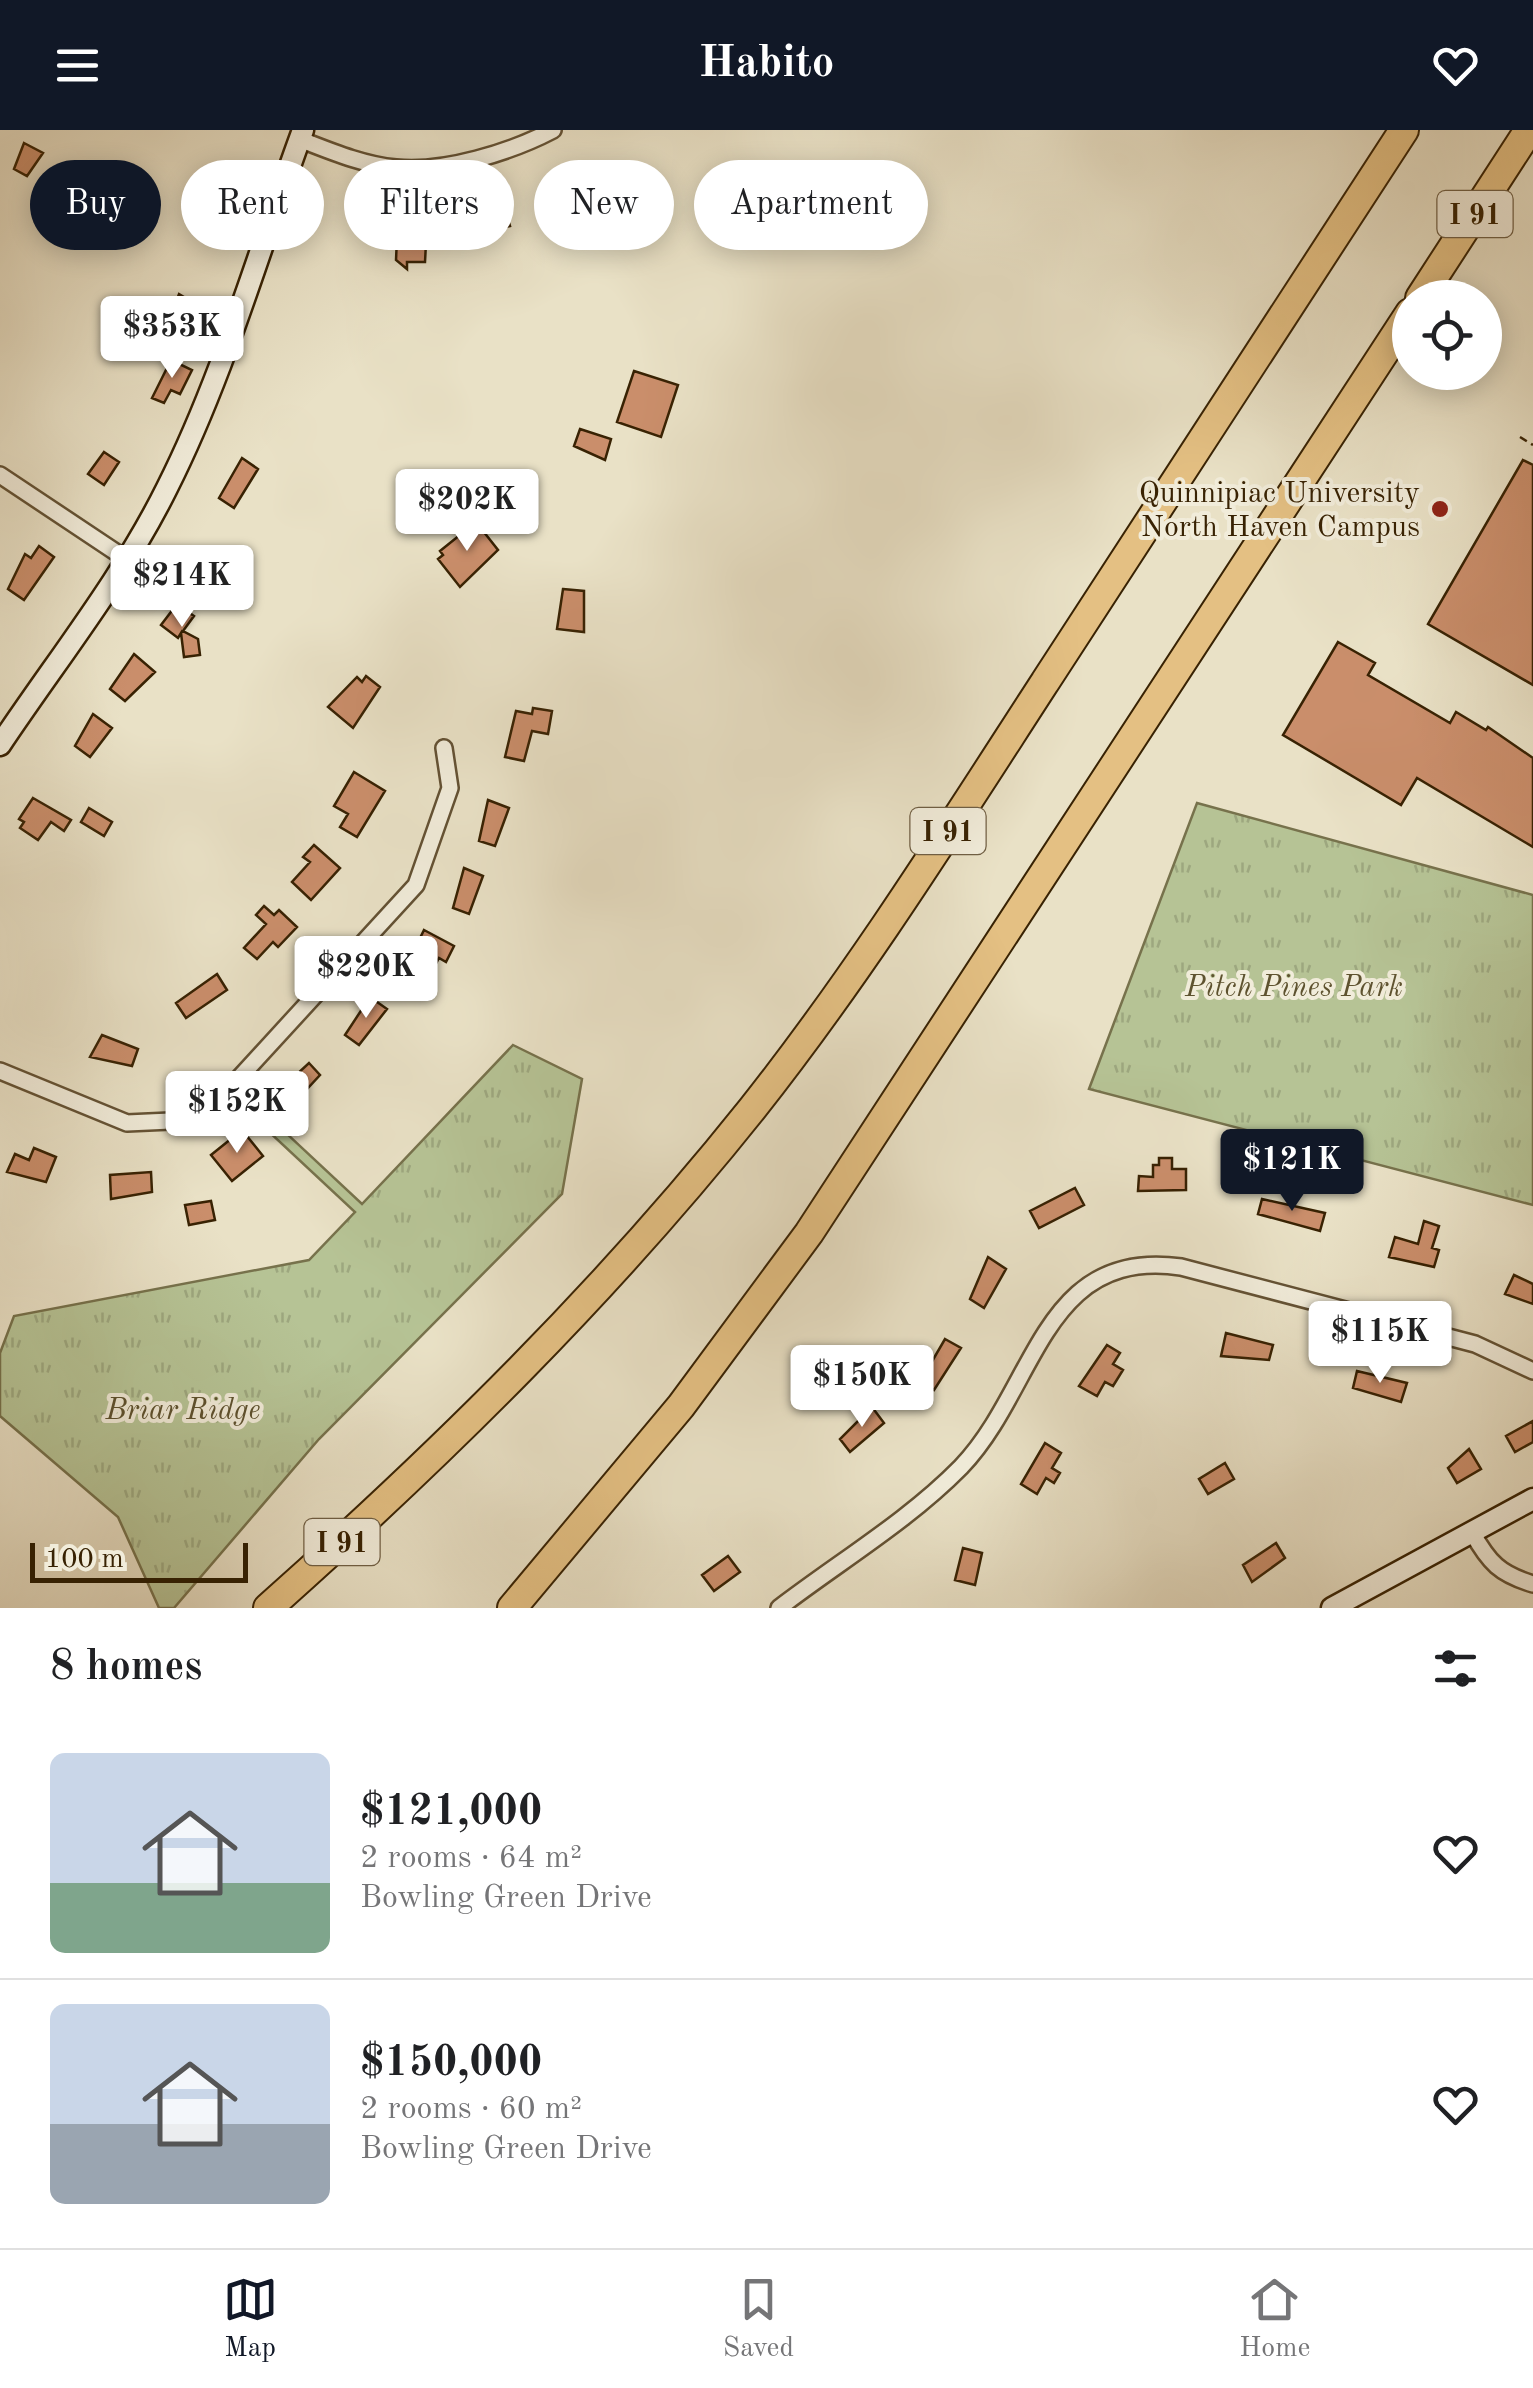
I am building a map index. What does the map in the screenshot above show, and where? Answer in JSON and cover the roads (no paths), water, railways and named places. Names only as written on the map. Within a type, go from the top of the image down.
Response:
[{"type":"highway","name":"I 91","points":[[268,1608],[416,1474],[530,1363],[633,1250],[765,1092],[933,854],[1404,130]]},
{"type":"highway","name":"I 91","points":[[1432,280],[1529,130]]},
{"type":"highway","points":[[512,1608],[651,1445],[809,1233],[1392,342]]},
{"type":"street","points":[[0,745],[126,559],[187,444],[301,135],[369,163],[420,168],[532,141],[553,130]]},
{"type":"street","points":[[0,475],[126,559]]},
{"type":"street","points":[[0,1071],[127,1123],[192,1120],[218,1101],[416,885],[450,788],[444,748]]},
{"type":"street","points":[[778,1608],[963,1465],[996,1420],[1066,1303],[1090,1280],[1118,1267],[1142,1263],[1181,1267],[1476,1344],[1533,1371]]},
{"type":"street","points":[[1332,1608],[1533,1500]]},
{"type":"street","points":[[1472,1532],[1489,1563],[1505,1576],[1533,1584]]},
{"type":"place","name":"Quinnipiac University North Haven Campus","points":[[1440,509]]},
{"type":"park label","name":"Pitch Pines Park","points":[[1294,986]]},
{"type":"park label","name":"Briar Ridge","points":[[183,1409]]}]
